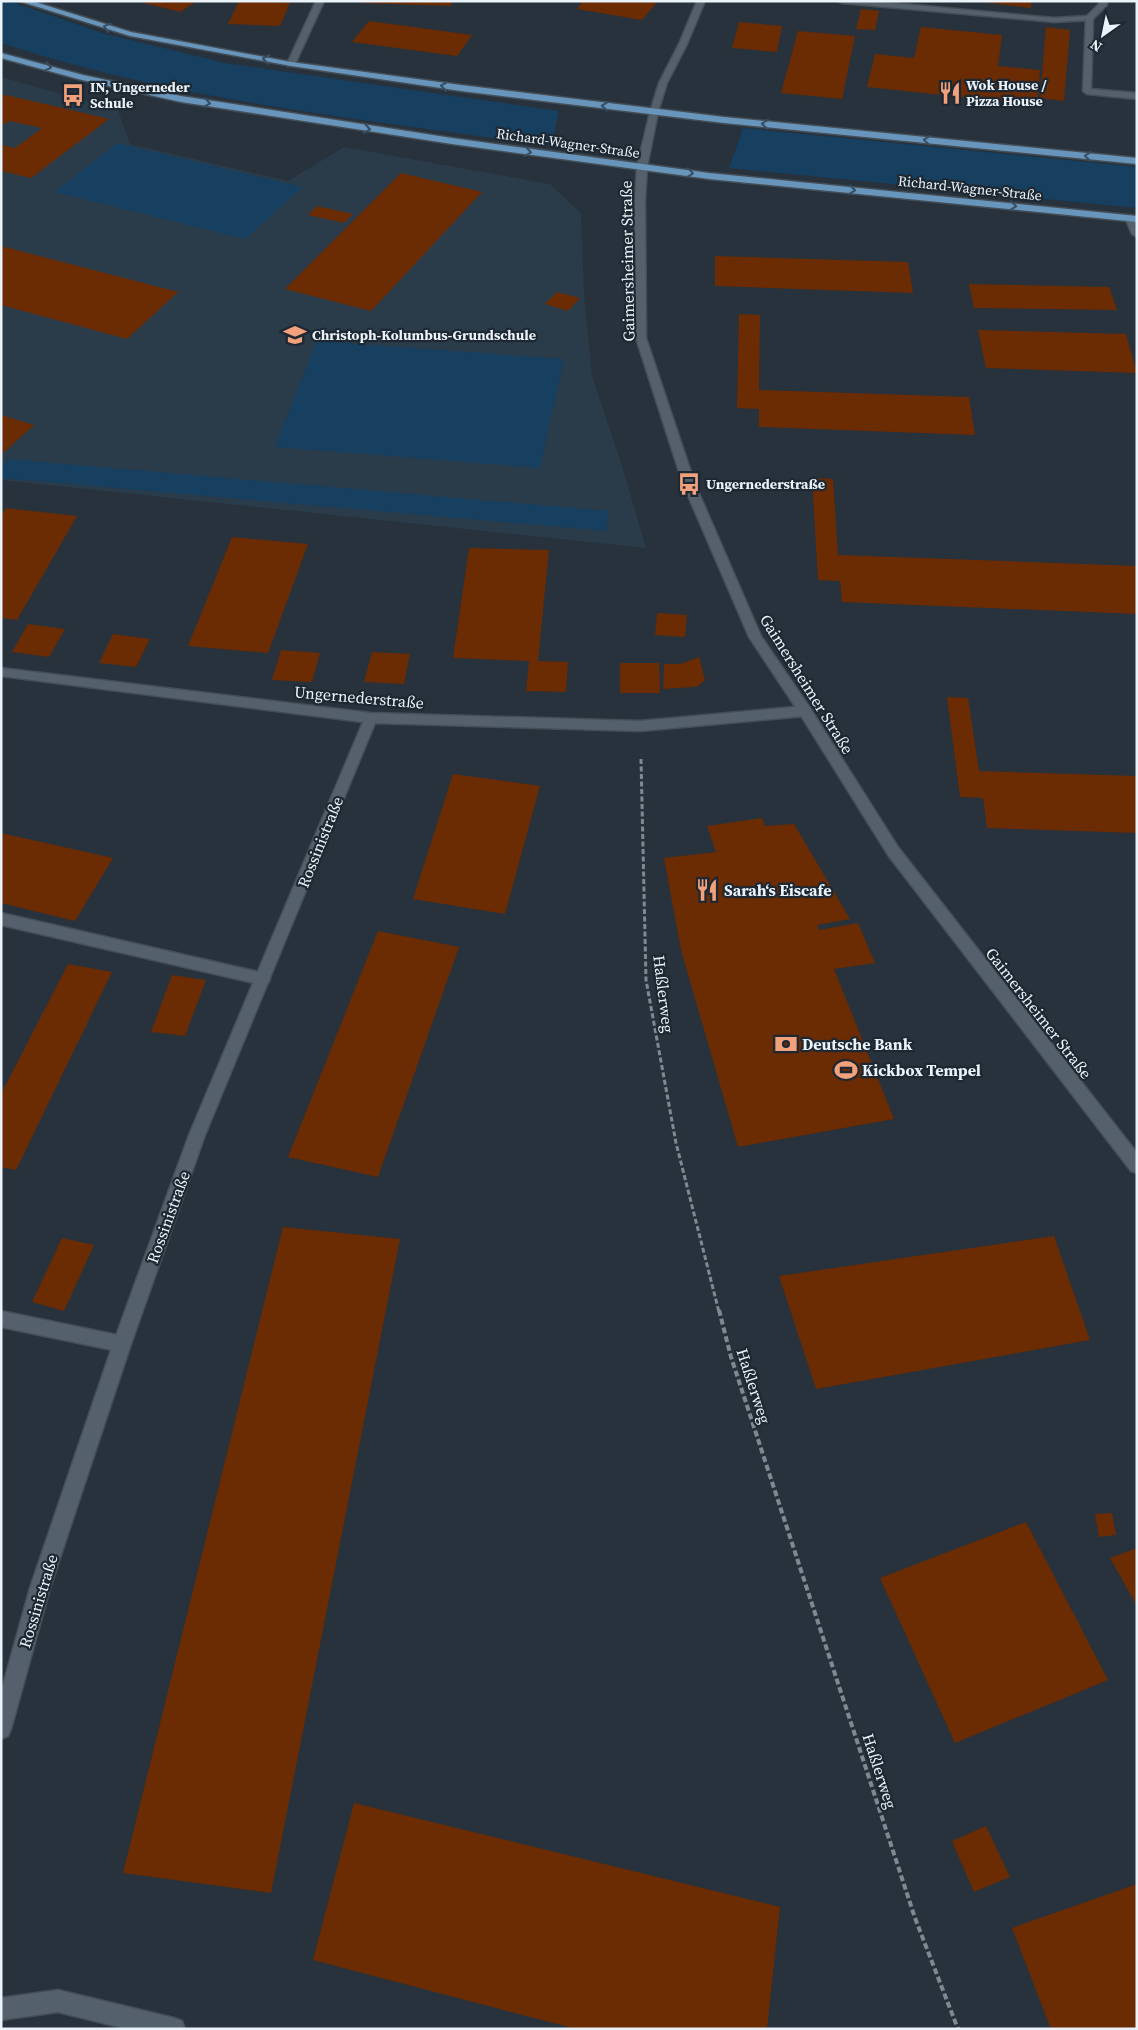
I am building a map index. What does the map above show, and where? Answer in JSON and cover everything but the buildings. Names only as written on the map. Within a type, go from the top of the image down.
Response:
[{"type":"main road","points":[[23,1],[130,34],[291,64],[461,88],[654,112],[1137,161]]},
{"type":"main road","name":"Richard-Wagner-Straße","points":[[1,54],[82,76],[181,99],[452,141],[642,167],[1133,218]]},
{"type":"street","points":[[291,64],[320,1]]},
{"type":"street","name":"Gaimersheimer Straße","points":[[701,1],[683,44],[663,83],[654,112],[642,167],[640,206],[641,338],[689,484],[755,637],[805,711],[893,851],[1137,1166]]},
{"type":"street","points":[[842,1],[1054,20],[1089,18],[1103,5],[1103,1]]},
{"type":"street","points":[[1089,18],[1087,91],[1137,96]]},
{"type":"street","points":[[1133,218],[1137,234]]},
{"type":"street","name":"Ungernederstraße","points":[[1,672],[371,718],[640,726],[805,711]]},
{"type":"street","name":"Rossinistraße","points":[[1,1730],[40,1588],[122,1344],[197,1135],[371,718]]},
{"type":"street","points":[[1,919],[263,979]]},
{"type":"street","points":[[1,1319],[122,1344]]},
{"type":"street","points":[[1,2008],[58,2001],[174,2029]]},
{"type":"path","name":"Haßlerweg","points":[[640,726],[646,980],[676,1143],[731,1357],[915,1918],[958,2029]]},
{"type":"shaded area","points":[[1,1],[9,1],[102,33],[225,63],[559,111],[551,146],[273,106],[135,80],[67,63],[1,43]]},
{"type":"shaded area","name":"Christoph-Kolumbus-Grundschule","points":[[1,77],[118,110],[130,144],[288,181],[344,147],[550,184],[581,213],[584,295],[592,376],[623,469],[646,548],[1,480]]},
{"type":"shaded area","points":[[743,128],[1137,167],[1137,208],[729,168]]},
{"type":"shaded area","points":[[117,143],[303,187],[245,239],[55,192]]},
{"type":"shaded area","points":[[317,341],[564,359],[540,468],[275,447]]},
{"type":"shaded area","points":[[8,459],[609,511],[606,531],[1,478],[1,470]]},
{"type":"place","name":"Wok House / Pizza House","points":[[950,93]]},
{"type":"place","name":"IN, Ungerneder Schule","points":[[73,95]]},
{"type":"place","name":"Christoph-Kolumbus-Grundschule","points":[[295,335]]},
{"type":"place","name":"Ungernederstraße","points":[[689,484]]},
{"type":"place","name":"Sarah‘s Eiscafe","points":[[707,890]]},
{"type":"place","name":"Deutsche Bank","points":[[786,1044]]},
{"type":"place","name":"Kickbox Tempel","points":[[846,1070]]}]
